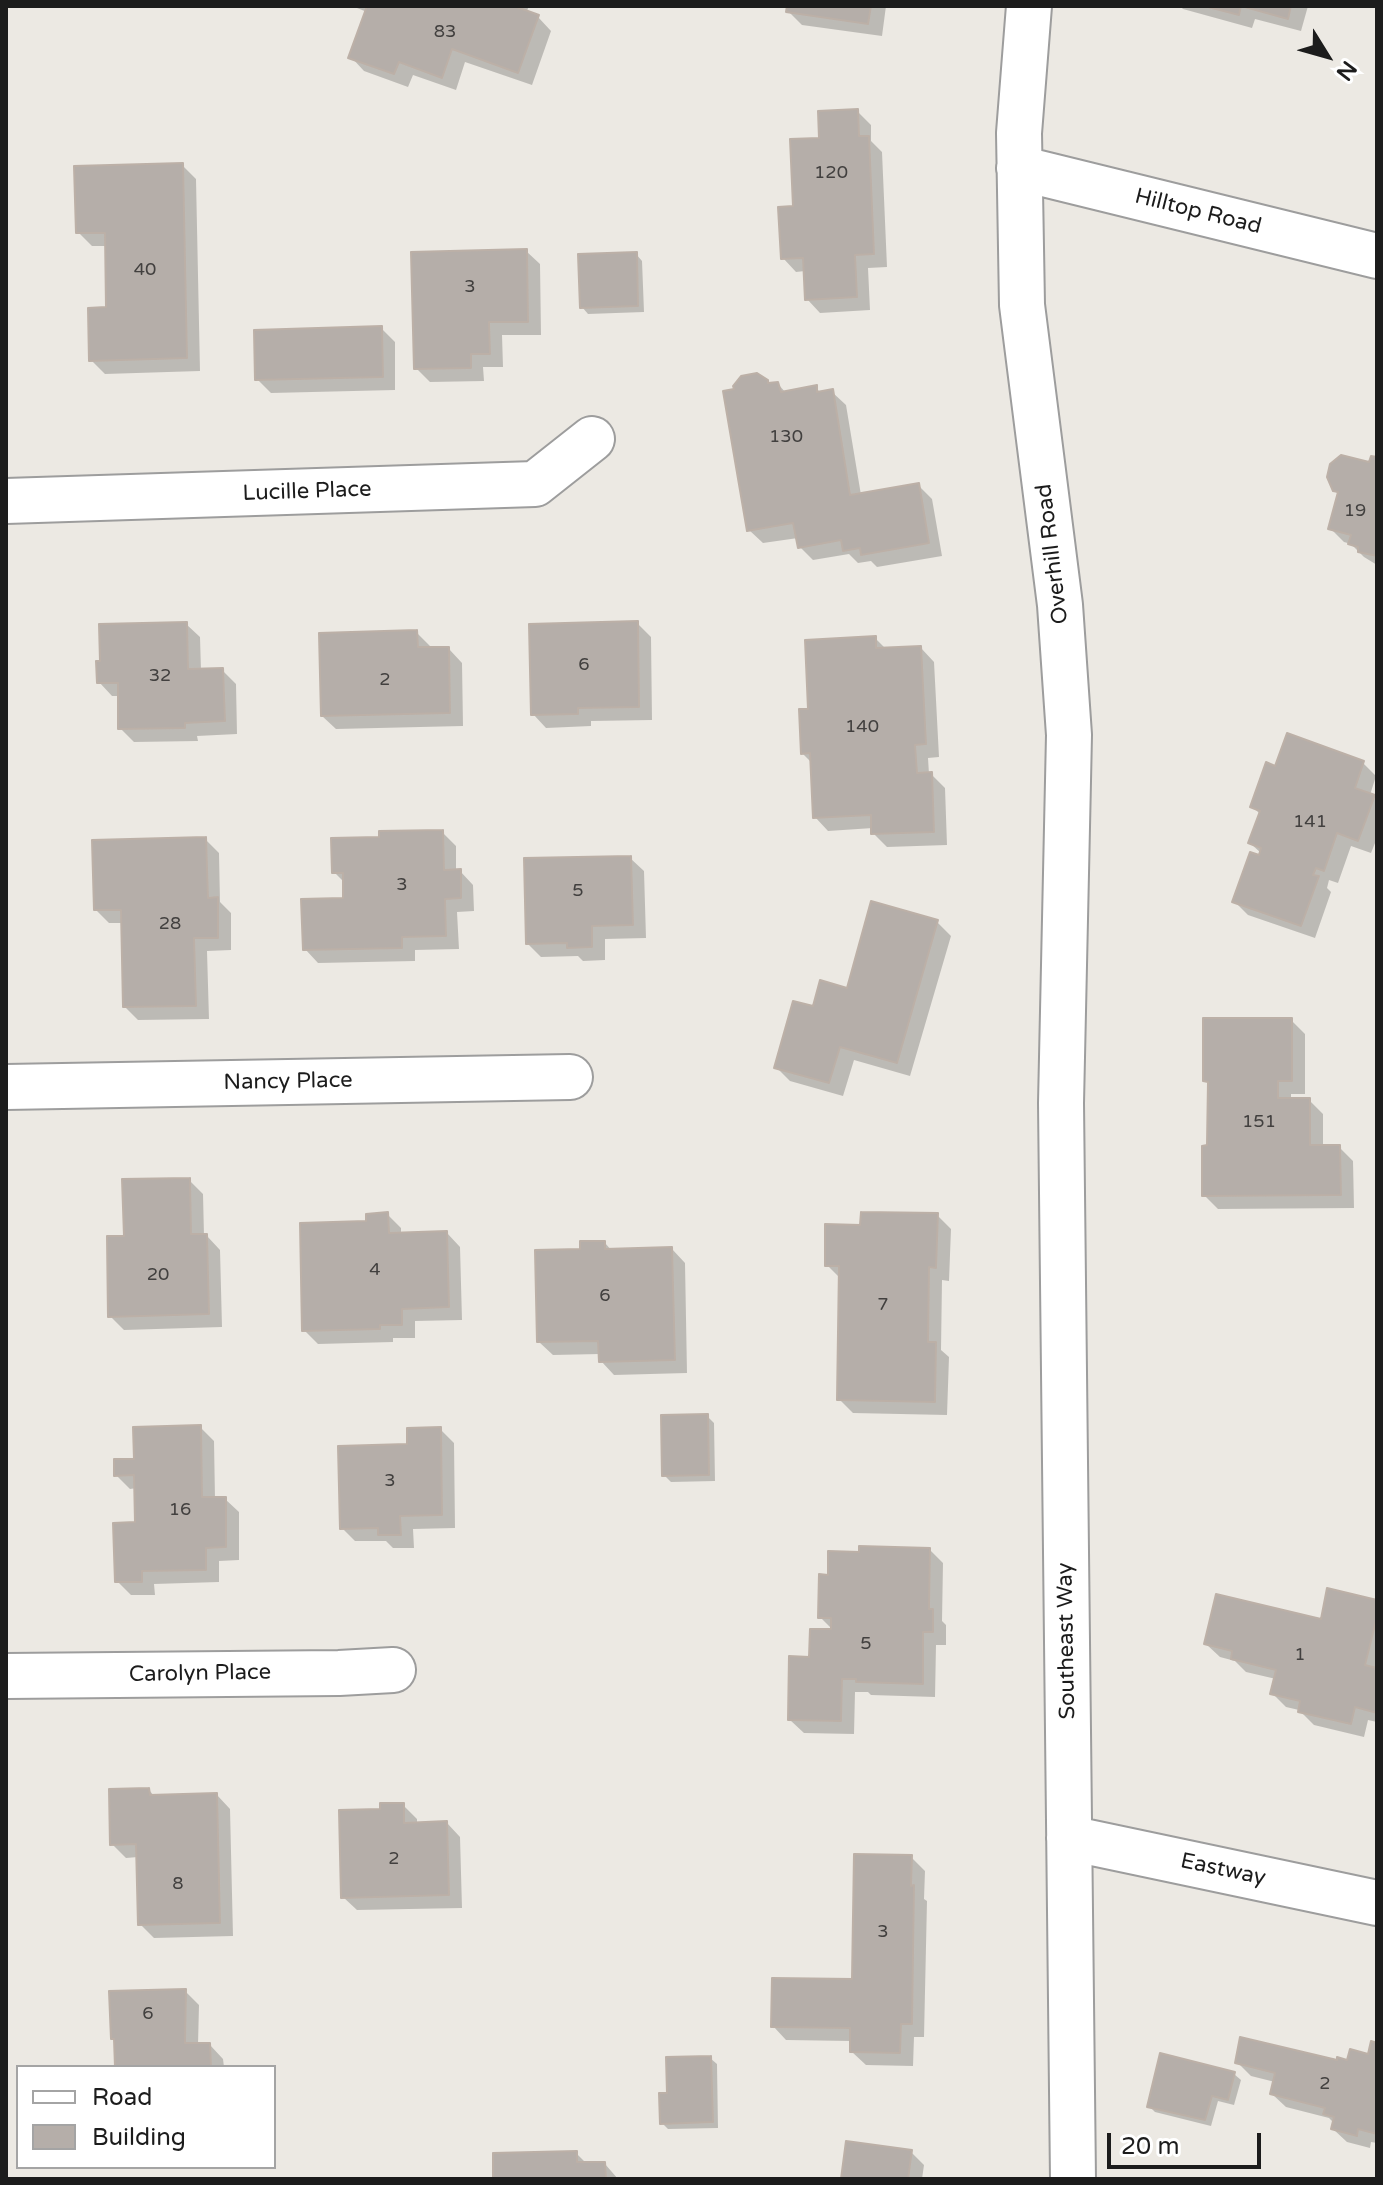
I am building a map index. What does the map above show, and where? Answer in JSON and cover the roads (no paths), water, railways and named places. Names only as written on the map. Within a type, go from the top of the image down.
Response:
[{"type":"street","name":"Overhill Road","points":[[1029,6],[1019,133],[1022,305],[1060,605],[1069,735],[1061,1103]]},
{"type":"street","name":"Hilltop Road","points":[[1019,168],[1377,256]]},
{"type":"street","name":"Lucille Place","points":[[6,501],[535,484],[592,439]]},
{"type":"street","name":"Nancy Place","points":[[6,1087],[570,1077]]},
{"type":"street","name":"Southeast Way","points":[[1061,1103],[1073,2179]]},
{"type":"street","name":"Carolyn Place","points":[[6,1676],[393,1670]]},
{"type":"street","name":"Eastway","points":[[1069,1838],[1377,1903]]}]
